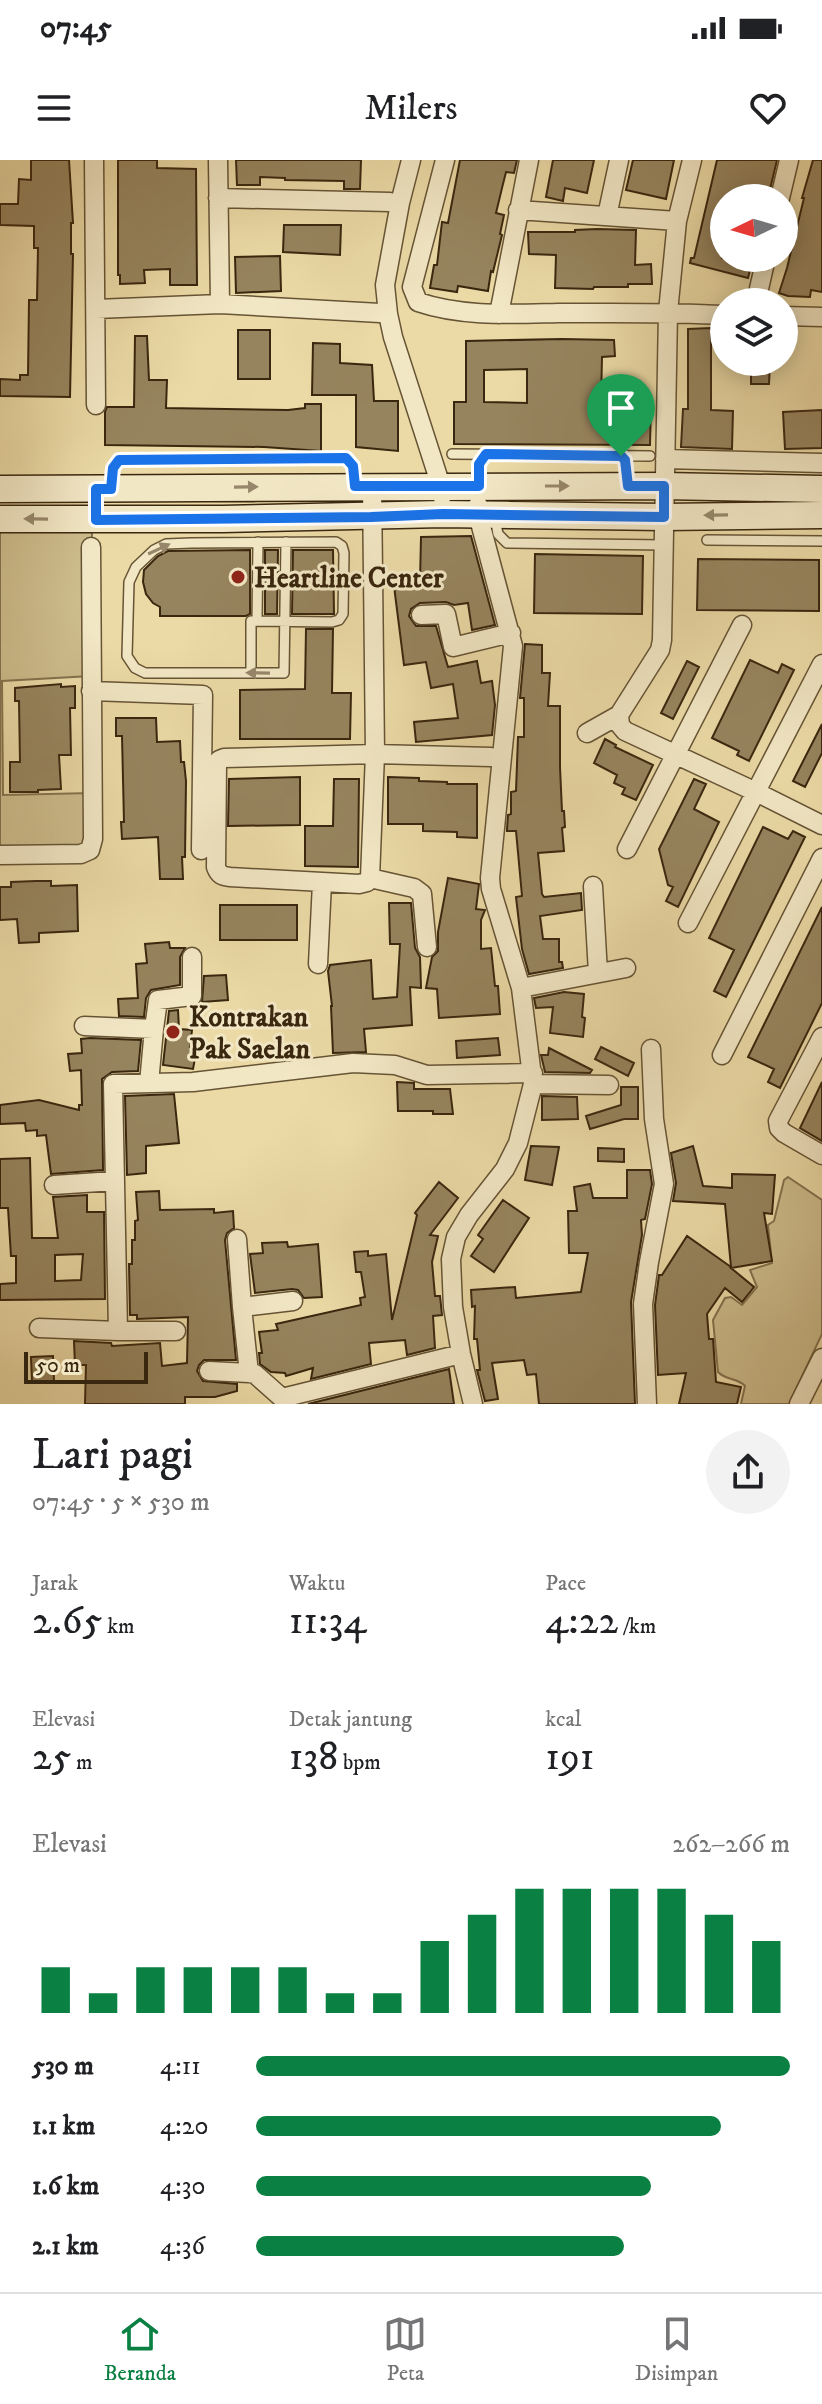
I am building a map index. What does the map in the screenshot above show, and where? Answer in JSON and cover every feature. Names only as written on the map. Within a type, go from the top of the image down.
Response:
[{"type":"street","points":[[94,160],[96,405]]},
{"type":"street","points":[[218,160],[220,304]]},
{"type":"street","points":[[411,160],[400,203],[385,295],[393,337],[441,486],[443,514]]},
{"type":"street","points":[[445,160],[415,268],[412,287],[418,302],[434,308],[499,314],[710,314]]},
{"type":"street","points":[[499,314],[529,160]]},
{"type":"street","points":[[607,216],[619,160]]},
{"type":"street","points":[[587,733],[619,715],[660,650],[664,486],[658,458],[677,221],[692,160]]},
{"type":"street","points":[[783,184],[789,160]]},
{"type":"street","points":[[218,198],[390,202]]},
{"type":"street","points":[[518,210],[677,221]]},
{"type":"street","points":[[96,309],[220,304],[380,313]]},
{"type":"street","points":[[798,316],[822,317]]},
{"type":"street","points":[[658,458],[822,463]]},
{"type":"street","points":[[363,486],[371,517],[375,754],[370,878],[359,884],[322,883],[230,877],[218,873],[219,760],[375,754],[491,757]]},
{"type":"street","points":[[473,1404],[453,1307],[451,1259],[456,1237],[505,1169],[518,1143],[533,1078],[521,988],[491,889],[513,658],[511,633],[479,486]]},
{"type":"street","points":[[0,489],[664,486],[821,520]]},
{"type":"street","points":[[96,520],[104,489]]},
{"type":"street","points":[[0,519],[96,520],[223,531],[371,517],[443,514],[664,517],[755,527],[821,520]]},
{"type":"street","points":[[0,855],[81,854],[90,850],[93,839],[91,547]]},
{"type":"street","points":[[421,615],[446,614],[453,647],[511,633]]},
{"type":"street","points":[[627,849],[742,625]]},
{"type":"street","points":[[688,923],[822,664]]},
{"type":"street","points":[[91,691],[203,695],[201,850]]},
{"type":"street","points":[[619,715],[620,725],[625,731],[822,825]]},
{"type":"street","points":[[722,1055],[822,858]]},
{"type":"street","points":[[370,878],[414,888],[422,894],[427,947]]},
{"type":"street","points":[[318,964],[322,883]]},
{"type":"street","points":[[593,886],[598,973]]},
{"type":"street","points":[[149,1083],[158,1000],[192,996],[192,957]]},
{"type":"street","points":[[521,988],[626,968]]},
{"type":"street","points":[[84,1026],[154,1029]]},
{"type":"street","points":[[822,1037],[778,1121],[784,1133],[822,1155]]},
{"type":"street","points":[[647,1404],[643,1304],[664,1184],[654,1119],[651,1049]]},
{"type":"street","points":[[118,1331],[113,1084],[193,1082],[353,1063],[395,1065],[427,1075],[533,1078],[609,1085]]},
{"type":"street","points":[[54,1185],[114,1181]]},
{"type":"street","points":[[237,1239],[249,1373]]},
{"type":"street","points":[[242,1307],[293,1301]]},
{"type":"street","points":[[39,1328],[176,1331]]},
{"type":"street","points":[[209,1371],[255,1374],[282,1401],[461,1354]]},
{"type":"street","points":[[799,1404],[822,1358]]},
{"type":"lane","points":[[452,454],[658,458]]},
{"type":"lane","points":[[479,486],[479,464],[486,454]]},
{"type":"lane","points":[[621,456],[625,460],[628,486]]},
{"type":"lane","points":[[486,515],[507,543],[664,545]]},
{"type":"lane","points":[[707,540],[755,527]]},
{"type":"lane","points":[[251,673],[251,621],[283,621],[332,622],[339,620],[343,614],[342,546],[336,542],[286,542],[258,542],[223,531],[166,544],[154,550],[141,560],[129,582],[127,656],[135,668],[145,673],[251,673],[284,673],[283,621],[286,542]]},
{"type":"lane","points":[[257,621],[258,542]]},
{"type":"shaded area","points":[[92,531],[91,676],[2,681],[3,795],[92,793],[90,850],[0,855],[0,532]]},
{"type":"shaded area","points":[[788,1177],[822,1200],[822,1334],[789,1404],[741,1404],[745,1386],[718,1372],[713,1320],[725,1298],[731,1297],[742,1305],[757,1287],[750,1270],[772,1263],[768,1225],[774,1221],[784,1180]]},
{"type":"building","points":[[31,160],[69,160],[73,223],[70,397],[0,396],[0,379],[20,380],[20,375],[28,375],[29,300],[37,300],[38,248],[34,248],[34,226],[0,225],[0,204],[18,204],[19,179],[31,180]]},
{"type":"building","points":[[118,160],[157,160],[157,168],[196,169],[197,285],[170,285],[170,269],[144,270],[145,283],[120,284]]},
{"type":"building","points":[[236,160],[361,160],[360,189],[344,189],[344,181],[260,177],[260,185],[237,185]]},
{"type":"building","points":[[460,160],[517,160],[514,173],[506,172],[496,213],[504,215],[502,235],[488,291],[458,286],[457,292],[430,288],[434,265],[437,265],[442,222],[448,223]]},
{"type":"building","points":[[553,160],[594,160],[587,193],[565,188],[563,201],[546,197]]},
{"type":"building","points":[[633,160],[674,160],[666,199],[626,190]]},
{"type":"building","points":[[717,160],[777,160],[771,184],[711,184]]},
{"type":"building","points":[[813,160],[822,160],[822,292],[811,290],[810,297],[798,296],[798,288],[781,288],[786,272],[798,272],[798,223]]},
{"type":"building","points":[[710,190],[710,268],[690,263],[694,258]]},
{"type":"building","points":[[284,225],[341,225],[340,255],[283,252]]},
{"type":"building","points":[[636,230],[635,265],[651,264],[652,284],[593,289],[555,288],[556,255],[529,254],[528,232]]},
{"type":"building","points":[[280,256],[281,291],[236,293],[235,257]]},
{"type":"building","points":[[725,272],[750,272],[748,278]]},
{"type":"building","points":[[710,328],[711,410],[733,411],[732,449],[681,447],[683,409],[688,409],[688,329]]},
{"type":"building","points":[[238,330],[270,330],[270,379],[238,379]]},
{"type":"building","points":[[135,336],[147,336],[149,380],[167,380],[166,408],[288,410],[305,408],[305,404],[321,404],[321,451],[264,447],[105,445],[107,407],[134,407]]},
{"type":"building","points":[[614,340],[615,356],[602,357],[601,403],[651,404],[650,445],[454,444],[454,402],[466,402],[466,341]],"holes":[[[527,369],[527,403],[484,402],[484,370]]]},
{"type":"building","points":[[313,343],[340,344],[340,363],[372,365],[374,401],[398,401],[398,451],[356,447],[356,395],[312,395]]},
{"type":"building","points":[[751,376],[769,376],[769,384],[751,384]]},
{"type":"building","points":[[822,410],[822,448],[785,449],[783,412]]},
{"type":"building","points":[[471,536],[495,625],[472,630],[468,603],[420,603],[411,609],[409,616],[416,626],[436,626],[448,667],[477,661],[481,683],[492,681],[495,705],[492,735],[416,742],[414,722],[458,718],[453,684],[431,688],[426,662],[404,665],[394,586],[420,582],[421,537]]},
{"type":"building","points":[[250,550],[250,614],[246,616],[160,616],[160,607],[146,594],[144,570],[168,551]]},
{"type":"building","points":[[265,550],[278,550],[277,614],[265,614]]},
{"type":"building","points":[[293,550],[333,550],[334,614],[292,614]]},
{"type":"building","points":[[535,554],[643,556],[642,614],[534,613]]},
{"type":"building","points":[[698,559],[819,560],[819,611],[697,610]]},
{"type":"building","points":[[306,629],[333,629],[332,693],[351,693],[350,739],[240,739],[240,690],[305,689]]},
{"type":"building","points":[[525,644],[542,645],[542,673],[550,673],[548,706],[560,706],[564,851],[538,853],[542,894],[544,897],[581,893],[582,910],[540,916],[543,939],[559,939],[559,962],[562,962],[563,968],[529,974],[522,949],[516,897],[522,896],[516,831],[507,831],[511,792],[516,791],[518,737],[524,737],[524,698],[520,698]]},
{"type":"building","points":[[750,660],[778,673],[782,664],[794,670],[749,761],[737,755],[739,751],[712,738]]},
{"type":"building","points":[[687,661],[699,667],[673,719],[661,713]]},
{"type":"building","points":[[61,684],[61,687],[75,686],[75,708],[70,708],[71,755],[59,755],[61,789],[10,792],[10,762],[20,762],[19,701],[15,701],[15,688]]},
{"type":"building","points":[[116,718],[156,718],[157,742],[180,741],[186,781],[183,879],[160,879],[158,837],[122,839],[122,736],[116,736]]},
{"type":"building","points":[[822,724],[822,753],[805,787],[793,781]]},
{"type":"building","points":[[605,739],[653,765],[636,800],[622,794],[625,788],[614,783],[617,775],[594,763]]},
{"type":"building","points":[[300,777],[300,825],[228,826],[229,779]]},
{"type":"building","points":[[388,777],[477,784],[477,838],[457,837],[457,832],[423,831],[423,824],[388,824]]},
{"type":"building","points":[[334,779],[359,779],[358,867],[305,866],[305,826],[333,826]]},
{"type":"building","points":[[694,779],[706,784],[694,809],[719,822],[678,907],[666,901],[673,887],[668,885],[659,849]]},
{"type":"building","points":[[763,827],[788,839],[793,831],[805,837],[726,997],[714,991],[734,950],[709,938]]},
{"type":"building","points":[[448,878],[479,884],[476,909],[485,910],[481,920],[481,949],[491,948],[500,1014],[439,1018],[437,989],[426,988],[432,957],[438,951],[438,932]]},
{"type":"building","points":[[51,881],[51,886],[77,885],[78,931],[39,933],[39,942],[19,943],[17,919],[0,920],[0,887],[11,887],[11,882]]},
{"type":"building","points":[[389,903],[411,903],[415,948],[420,957],[421,988],[410,987],[412,1025],[364,1029],[366,1052],[333,1053],[330,965],[371,960],[373,999],[397,997],[400,944],[390,944]]},
{"type":"building","points":[[220,905],[297,905],[297,940],[220,940]]},
{"type":"building","points":[[822,907],[822,1003],[780,1088],[768,1082],[774,1069],[748,1057]]},
{"type":"building","points":[[169,942],[170,948],[185,948],[180,957],[180,985],[151,990],[146,998],[144,1017],[119,1016],[118,999],[138,998],[136,964],[147,963],[145,944]]},
{"type":"building","points":[[226,975],[228,1000],[202,1002],[204,976]]},
{"type":"building","points":[[564,992],[584,994],[583,1037],[550,1033],[553,1007],[536,1008],[534,998]]},
{"type":"building","points":[[178,1010],[179,1029],[192,1030],[190,1047],[197,1048],[193,1069],[163,1065],[169,1011]]},
{"type":"building","points":[[498,1038],[500,1055],[457,1058],[456,1041]]},
{"type":"building","points":[[81,1039],[141,1040],[138,1071],[112,1072],[102,1079],[103,1170],[51,1174],[46,1135],[37,1136],[37,1130],[26,1131],[25,1123],[0,1124],[0,1105],[39,1100],[79,1110],[79,1105],[82,1105],[81,1070],[70,1071],[68,1054],[82,1053]]},
{"type":"building","points":[[601,1047],[634,1063],[628,1076],[595,1059]]},
{"type":"building","points":[[549,1048],[592,1070],[590,1073],[545,1072],[541,1055],[548,1055]]},
{"type":"building","points":[[397,1082],[414,1083],[414,1089],[450,1089],[453,1114],[398,1111]]},
{"type":"building","points":[[822,1082],[822,1141],[800,1128]]},
{"type":"building","points":[[621,1087],[638,1087],[638,1119],[624,1119],[590,1129],[586,1116],[621,1105]]},
{"type":"building","points":[[174,1094],[179,1143],[146,1146],[146,1173],[127,1175],[125,1096]]},
{"type":"building","points":[[542,1096],[577,1097],[578,1119],[542,1120]]},
{"type":"building","points":[[531,1146],[559,1147],[552,1185],[525,1180]]},
{"type":"building","points":[[693,1146],[703,1186],[732,1188],[732,1174],[775,1175],[772,1214],[764,1213],[772,1261],[731,1268],[754,1287],[742,1302],[725,1288],[707,1314],[709,1339],[713,1339],[716,1382],[741,1387],[737,1404],[679,1404],[686,1373],[658,1375],[655,1305],[659,1275],[662,1275],[687,1236],[731,1267],[725,1204],[673,1201],[676,1183],[671,1153]]},
{"type":"building","points":[[598,1148],[624,1149],[624,1162],[598,1161]]},
{"type":"building","points":[[30,1158],[32,1238],[58,1238],[53,1197],[87,1195],[87,1212],[104,1212],[105,1299],[0,1300],[0,1284],[16,1283],[16,1256],[11,1256],[8,1208],[0,1208],[0,1159]],"holes":[[[83,1254],[81,1280],[55,1281],[55,1255]]]},
{"type":"building","points":[[627,1170],[650,1170],[652,1184],[645,1219],[641,1220],[642,1235],[631,1302],[635,1404],[539,1404],[536,1374],[527,1375],[524,1360],[492,1363],[498,1399],[485,1401],[477,1370],[480,1370],[477,1339],[474,1339],[475,1306],[472,1307],[471,1290],[515,1287],[516,1298],[581,1292],[588,1253],[569,1253],[568,1211],[577,1211],[574,1187],[590,1184],[593,1198],[627,1198]]},
{"type":"building","points":[[439,1182],[458,1198],[430,1235],[438,1236],[432,1262],[435,1296],[440,1296],[442,1315],[433,1316],[435,1348],[407,1355],[405,1340],[369,1343],[371,1364],[311,1379],[313,1368],[286,1376],[285,1373],[271,1372],[260,1364],[259,1332],[278,1330],[276,1324],[361,1305],[360,1298],[365,1297],[361,1272],[356,1272],[354,1252],[368,1251],[368,1256],[386,1254],[392,1320],[415,1213]]},
{"type":"building","points":[[159,1191],[160,1210],[233,1211],[234,1228],[227,1233],[225,1240],[236,1360],[204,1360],[197,1371],[203,1381],[237,1384],[237,1391],[215,1397],[185,1397],[185,1404],[85,1404],[86,1365],[75,1365],[74,1341],[111,1343],[112,1346],[160,1343],[162,1366],[187,1363],[188,1317],[137,1319],[137,1315],[130,1315],[129,1264],[132,1264],[132,1240],[135,1240],[135,1221],[138,1220],[136,1192]]},
{"type":"building","points":[[503,1200],[529,1218],[494,1272],[471,1256],[483,1239],[478,1235]]},
{"type":"building","points":[[287,1242],[288,1247],[318,1244],[322,1297],[304,1298],[298,1290],[292,1289],[255,1293],[250,1254],[263,1253],[262,1243]]},
{"type":"building","points":[[53,1356],[54,1381],[32,1382],[31,1357]]},
{"type":"building","points":[[449,1369],[454,1404],[308,1404]]},
{"type":"place","name":"Heartline Center","points":[[238,577]]},
{"type":"place","name":"Kontrakan Pak Saelan","points":[[173,1032]]},
{"type":"route","points":[[486,454],[621,456],[627,465],[628,486],[664,486],[664,517],[443,514],[96,520],[96,489],[111,489],[113,468],[119,460],[346,458],[353,466],[355,486],[479,486],[479,464],[486,454]]}]
